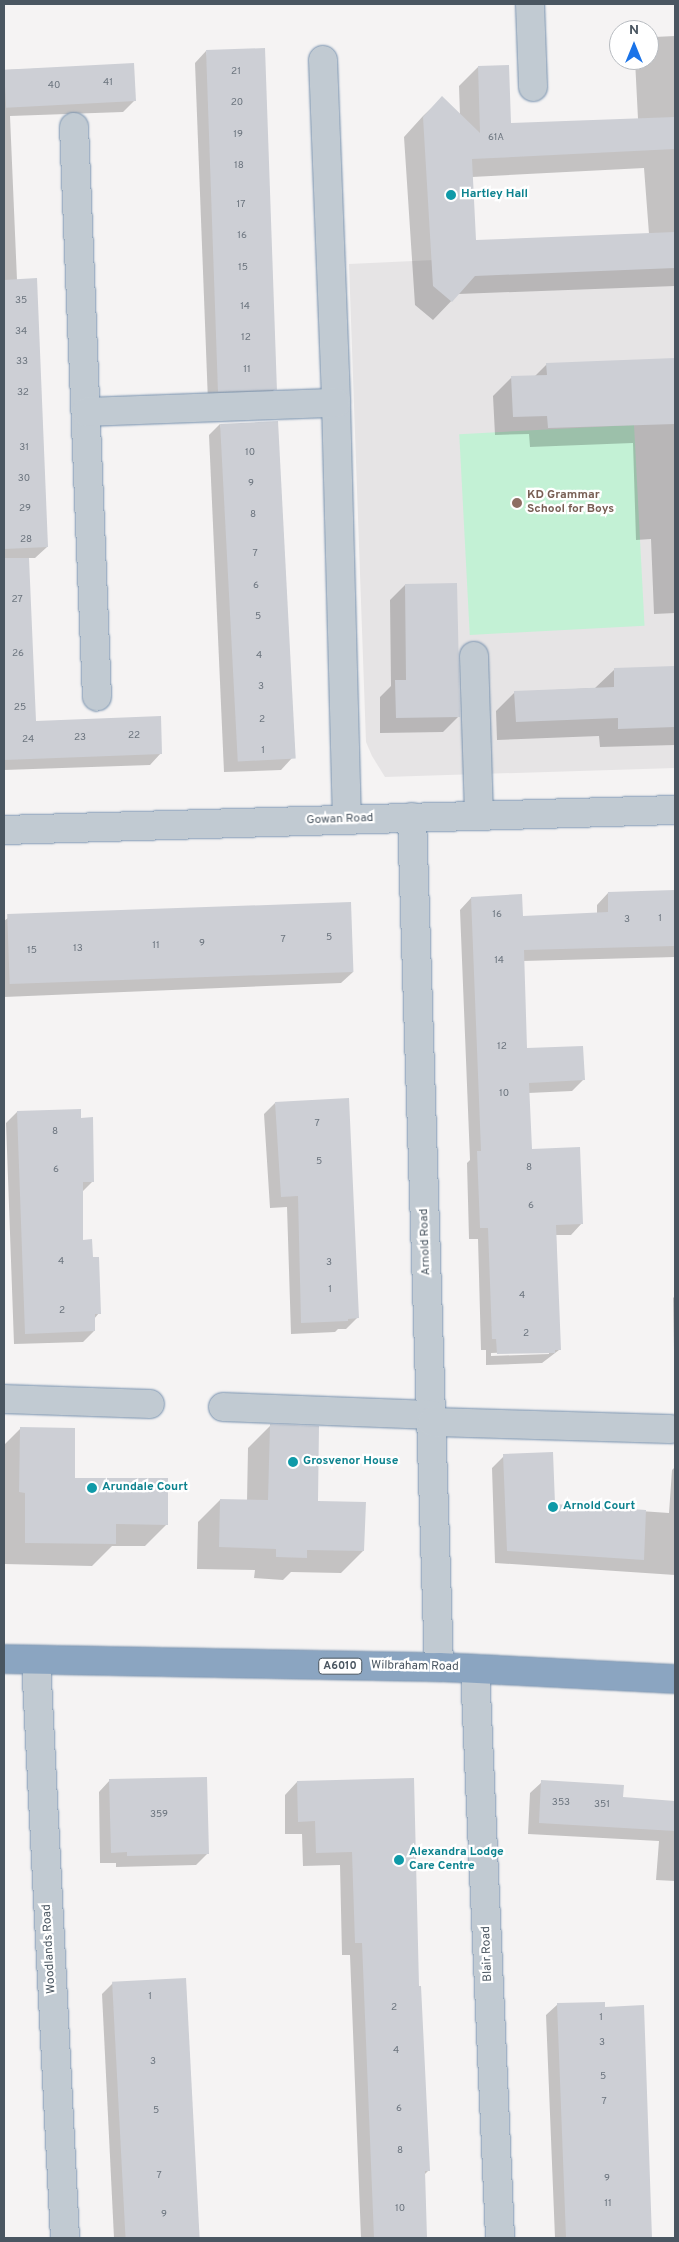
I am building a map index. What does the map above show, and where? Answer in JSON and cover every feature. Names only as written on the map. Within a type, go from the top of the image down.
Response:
[{"type":"highway","name":"Wilbraham Road","points":[[4,1659],[440,1667],[675,1679]]},
{"type":"street","points":[[530,4],[533,87]]},
{"type":"street","points":[[323,60],[336,403],[347,820]]},
{"type":"street","points":[[74,127],[97,697]]},
{"type":"street","points":[[86,412],[336,403]]},
{"type":"street","points":[[474,656],[479,815]]},
{"type":"street","name":"Gowan Road","points":[[4,830],[675,810]]},
{"type":"street","name":"Arnold Road","points":[[412,817],[440,1667]]},
{"type":"street","points":[[4,1399],[150,1404]]},
{"type":"street","points":[[223,1406],[671,1429]]},
{"type":"street","name":"Woodlands Road","points":[[36,1660],[64,2238]]},
{"type":"street","name":"Blair Road","points":[[476,1669],[500,2238]]},
{"type":"shaded area","name":"KD Grammar School for Boys","points":[[675,249],[675,768],[385,777],[366,742],[349,264]]},
{"type":"green space","points":[[634,425],[645,626],[470,635],[459,434]]},
{"type":"building","points":[[265,48],[277,390],[218,392],[206,50]]},
{"type":"building","points":[[134,63],[136,101],[6,108],[4,70]]},
{"type":"building","name":"Hartley Hall","points":[[509,65],[511,123],[675,117],[675,149],[472,159],[476,240],[675,232],[675,268],[475,276],[452,302],[433,286],[423,117],[442,96],[480,133],[478,66]]},
{"type":"building","points":[[37,278],[48,547],[4,549],[4,280]]},
{"type":"building","points":[[675,358],[675,424],[548,428],[547,416],[513,417],[511,376],[547,375],[546,363]]},
{"type":"building","points":[[278,421],[296,759],[238,762],[220,424]]},
{"type":"building","points":[[4,558],[29,558],[36,721],[161,716],[162,754],[4,760]]},
{"type":"building","points":[[457,583],[460,717],[396,718],[395,680],[406,680],[405,584]]},
{"type":"building","points":[[675,666],[675,727],[618,729],[618,718],[516,722],[514,691],[614,687],[614,668]]},
{"type":"building","points":[[675,890],[675,946],[524,950],[527,1048],[583,1046],[585,1080],[529,1083],[532,1149],[580,1147],[583,1224],[556,1225],[561,1350],[555,1350],[555,1353],[497,1354],[496,1339],[492,1339],[488,1228],[480,1228],[477,1151],[481,1151],[471,897],[522,894],[523,916],[608,912],[608,892]]},
{"type":"building","points":[[351,902],[353,972],[10,984],[7,914]]},
{"type":"building","points":[[349,1098],[359,1318],[348,1319],[348,1321],[301,1323],[298,1196],[281,1197],[275,1102]]},
{"type":"building","points":[[81,1109],[81,1118],[93,1117],[94,1182],[83,1182],[83,1240],[92,1239],[93,1257],[99,1257],[101,1314],[95,1314],[95,1331],[25,1334],[17,1111]]},
{"type":"building","name":"Grosvenor House","points":[[270,1424],[319,1426],[318,1501],[366,1502],[364,1551],[307,1550],[307,1558],[276,1557],[276,1549],[219,1547],[220,1499],[268,1500]]},
{"type":"building","name":"Arundale Court","points":[[20,1427],[75,1428],[75,1478],[168,1478],[168,1525],[116,1524],[116,1544],[25,1543],[25,1493],[19,1492]]},
{"type":"building","name":"Arnold Court","points":[[553,1452],[555,1504],[646,1510],[644,1560],[507,1551],[503,1454]]},
{"type":"building","points":[[207,1777],[209,1854],[127,1856],[127,1852],[111,1853],[109,1779]]},
{"type":"building","points":[[414,1778],[419,1986],[421,1986],[430,2171],[425,2171],[427,2238],[374,2238],[362,1943],[355,1943],[352,1852],[316,1853],[315,1821],[298,1822],[297,1781]]},
{"type":"building","points":[[541,1780],[624,1785],[623,1797],[675,1801],[675,1831],[539,1823]]},
{"type":"building","points":[[186,1978],[200,2238],[126,2238],[112,1982]]},
{"type":"building","points":[[605,2002],[605,2007],[644,2005],[652,2238],[566,2238],[557,2003]]},
{"type":"place","name":"Hartley Hall","points":[[451,195]]},
{"type":"place","name":"KD Grammar School for Boys","points":[[517,503]]},
{"type":"place","name":"Grosvenor House","points":[[293,1462]]},
{"type":"place","name":"Arundale Court","points":[[92,1488]]},
{"type":"place","name":"Arnold Court","points":[[553,1507]]},
{"type":"place","name":"Alexandra Lodge Care Centre","points":[[399,1860]]}]
